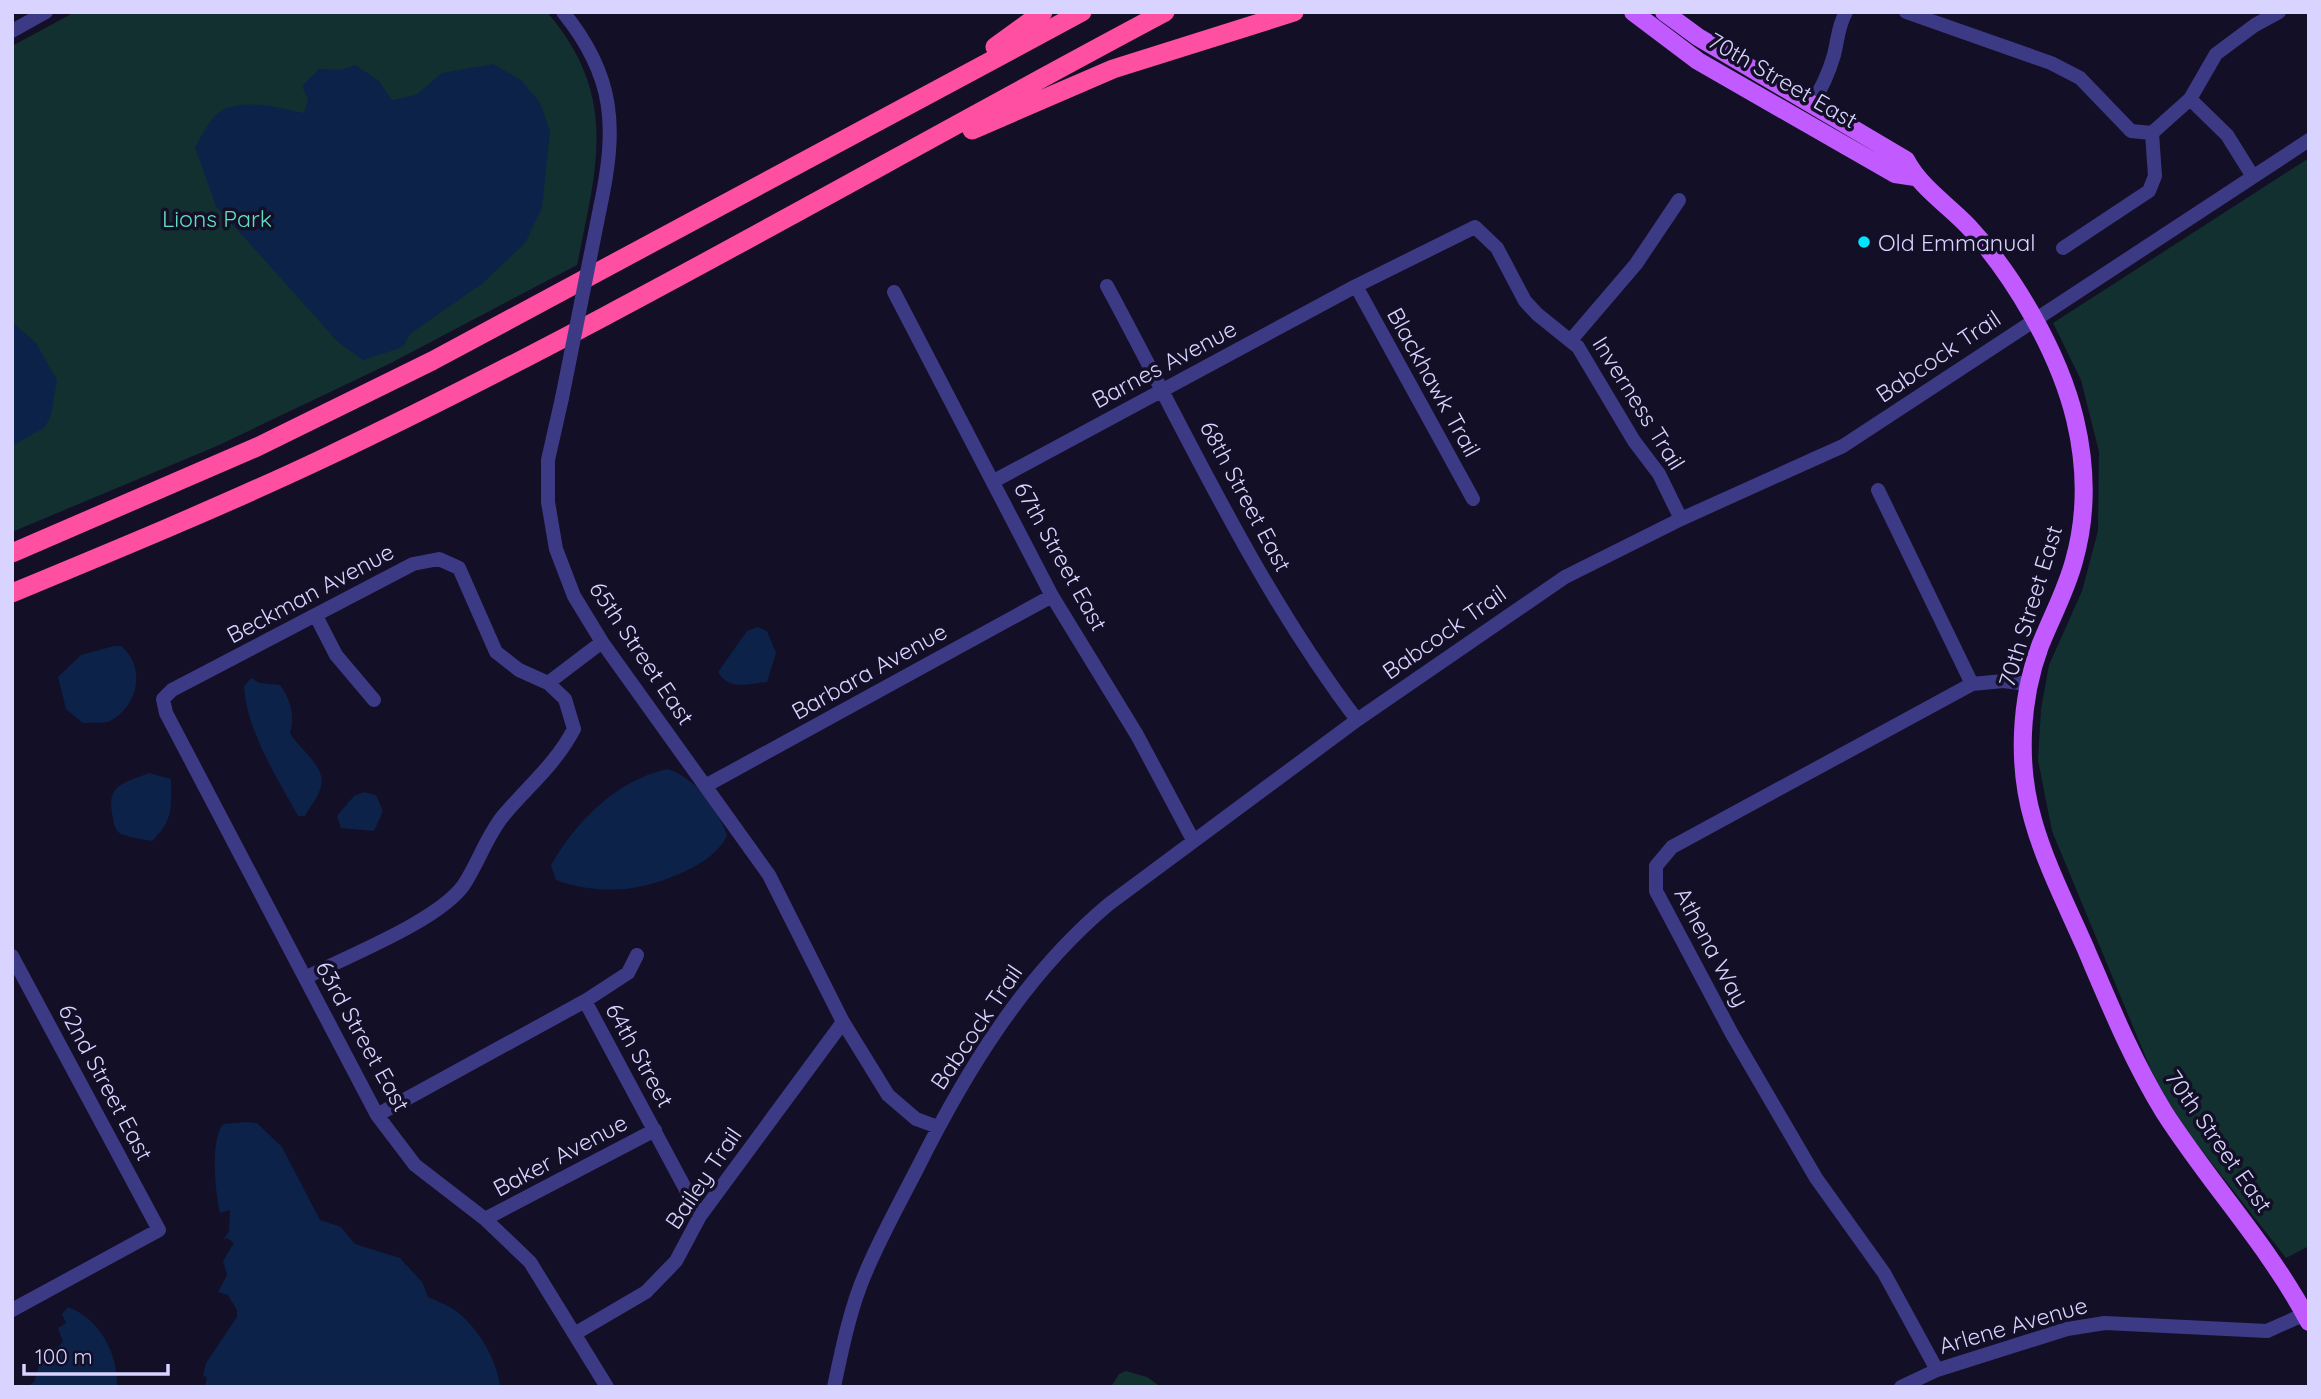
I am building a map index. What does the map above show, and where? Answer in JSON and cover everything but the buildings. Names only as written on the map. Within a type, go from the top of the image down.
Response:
[{"type":"highway","points":[[933,91],[1043,12]]},
{"type":"highway","points":[[12,553],[257,447],[432,362],[1082,12]]},
{"type":"highway","points":[[12,593],[254,490],[422,410],[921,146],[1070,61],[1165,12]]},
{"type":"highway","points":[[921,146],[944,143],[1113,69],[1294,12]]},
{"type":"main road","name":"70th Street East","points":[[1633,12],[1698,61],[1895,174],[1915,177]]},
{"type":"main road","name":"70th Street East","points":[[1664,12],[1698,37],[1906,160],[1915,177],[1969,227],[2007,273],[2034,320],[2059,373],[2075,418],[2081,452],[2084,500],[2074,563],[2028,684],[2023,747],[2025,787],[2033,821],[2126,1042],[2165,1114],[2265,1249],[2307,1318]]},
{"type":"street","name":"65th Street East","points":[[563,12],[585,41],[606,93],[611,130],[610,159],[548,460],[548,502],[556,549],[574,596],[602,642],[707,785],[769,876],[843,1022],[888,1095],[916,1119],[938,1127]]},
{"type":"street","points":[[1811,105],[1825,79],[1834,55],[1840,23],[1846,12]]},
{"type":"street","points":[[1906,12],[2051,63],[2080,78],[2131,131],[2152,133],[2190,99],[2216,54],[2255,25],[2279,12]]},
{"type":"street","points":[[2244,12],[2255,25]]},
{"type":"street","points":[[12,31],[44,13]]},
{"type":"street","points":[[2190,99],[2227,135],[2252,175]]},
{"type":"street","points":[[2063,248],[2150,191],[2155,176],[2152,133]]},
{"type":"street","name":"Babcock Trail","points":[[834,1387],[864,1276],[938,1127],[1003,1018],[1041,970],[1081,927],[1193,840],[1357,720],[1565,577],[1681,519],[1843,446],[1931,391],[2252,175],[2309,141]]},
{"type":"street","points":[[1571,340],[1636,264],[1679,200]]},
{"type":"street","name":"Inverness Trail","points":[[1356,286],[1475,227],[1497,248],[1525,301],[1536,314],[1571,340],[1587,359],[1614,410],[1659,474],[1681,519]]},
{"type":"street","name":"68th Street East","points":[[1107,286],[1279,608],[1319,670],[1357,720]]},
{"type":"street","name":"Barnes Avenue","points":[[993,481],[1356,286]]},
{"type":"street","name":"Blackhawk Trail","points":[[1356,286],[1473,499]]},
{"type":"street","name":"67th Street East","points":[[894,292],[1052,596],[1137,735],[1193,840]]},
{"type":"street","points":[[1878,490],[1972,684]]},
{"type":"street","name":"Beckman Avenue","points":[[163,699],[172,690],[413,564],[439,559],[459,568],[496,652],[519,670],[548,683]]},
{"type":"street","name":"Barbara Avenue","points":[[707,785],[1052,596]]},
{"type":"street","points":[[316,616],[336,655],[374,700]]},
{"type":"street","points":[[305,978],[435,912],[462,886],[482,847],[503,817],[560,756],[574,729],[565,699],[548,683],[602,642]]},
{"type":"street","name":"Athena Way","points":[[1937,1370],[1884,1273],[1816,1178],[1732,1034],[1656,891],[1656,866],[1672,847],[1972,684],[2003,681],[2028,684]]},
{"type":"street","name":"63rd Street East","points":[[163,699],[166,713],[377,1115],[415,1165],[485,1220],[530,1262],[607,1387]]},
{"type":"street","points":[[377,1115],[585,1001],[628,974],[637,955]]},
{"type":"street","name":"62nd Street East","points":[[12,956],[159,1230],[12,1310]]},
{"type":"street","name":"64th Street","points":[[585,1001],[700,1216]]},
{"type":"street","name":"Bailey Trail","points":[[576,1334],[646,1292],[676,1261],[700,1216],[843,1022]]},
{"type":"street","name":"Baker Avenue","points":[[485,1220],[655,1130]]},
{"type":"street","name":"Arlene Avenue","points":[[1900,1387],[1937,1370],[2067,1329],[2105,1323],[2267,1331],[2307,1318]]},
{"type":"green space","name":"Lions Park","points":[[75,12],[547,12],[570,43],[585,73],[593,103],[595,164],[577,265],[391,363],[217,446],[12,532],[12,46]]},
{"type":"green space","points":[[2309,158],[2309,1246],[2286,1258],[2189,1134],[2156,1082],[2052,831],[2038,760],[2041,709],[2049,665],[2082,591],[2098,531],[2099,452],[2081,380],[2053,323]]},
{"type":"green space","points":[[1126,1371],[1147,1377],[1161,1387],[1111,1387],[1119,1374]]},
{"type":"water","points":[[493,64],[521,80],[540,103],[550,131],[542,208],[525,243],[483,283],[410,334],[403,347],[363,360],[338,342],[216,206],[195,147],[213,118],[232,106],[269,106],[304,113],[308,99],[302,86],[319,69],[341,70],[355,65],[378,80],[392,100],[416,95],[442,73]]},
{"type":"water","points":[[12,322],[36,343],[57,380],[51,415],[45,427],[12,446]]},
{"type":"water","points":[[758,627],[767,631],[776,653],[767,682],[740,685],[728,682],[718,672],[747,631]]},
{"type":"water","points":[[121,646],[134,664],[136,685],[133,696],[120,714],[110,721],[83,723],[66,709],[58,677],[81,655]]},
{"type":"water","points":[[251,678],[260,683],[280,685],[291,708],[290,733],[320,772],[320,790],[305,816],[298,816],[256,736],[244,686]]},
{"type":"water","points":[[668,769],[688,780],[705,795],[723,824],[727,835],[711,856],[668,879],[638,887],[599,889],[556,880],[551,865],[586,818],[615,792],[649,774]]},
{"type":"water","points":[[149,773],[171,779],[170,813],[152,841],[119,833],[111,807],[114,792],[118,787]]},
{"type":"water","points":[[364,792],[376,795],[383,811],[374,831],[341,828],[337,816],[354,796]]},
{"type":"water","points":[[257,1123],[282,1147],[320,1220],[341,1227],[355,1244],[400,1258],[422,1282],[428,1297],[450,1307],[470,1324],[490,1354],[500,1387],[205,1386],[207,1377],[203,1376],[206,1363],[237,1317],[237,1310],[228,1295],[218,1292],[227,1275],[223,1261],[234,1243],[227,1238],[223,1240],[229,1231],[230,1210],[220,1213],[215,1180],[216,1142],[223,1124]]},
{"type":"water","points":[[68,1307],[89,1320],[105,1339],[114,1362],[117,1387],[27,1387],[34,1382],[40,1362],[63,1342],[58,1328],[66,1323],[62,1314]]},
{"type":"place","name":"Old Emmanual","points":[[1864,242]]}]
